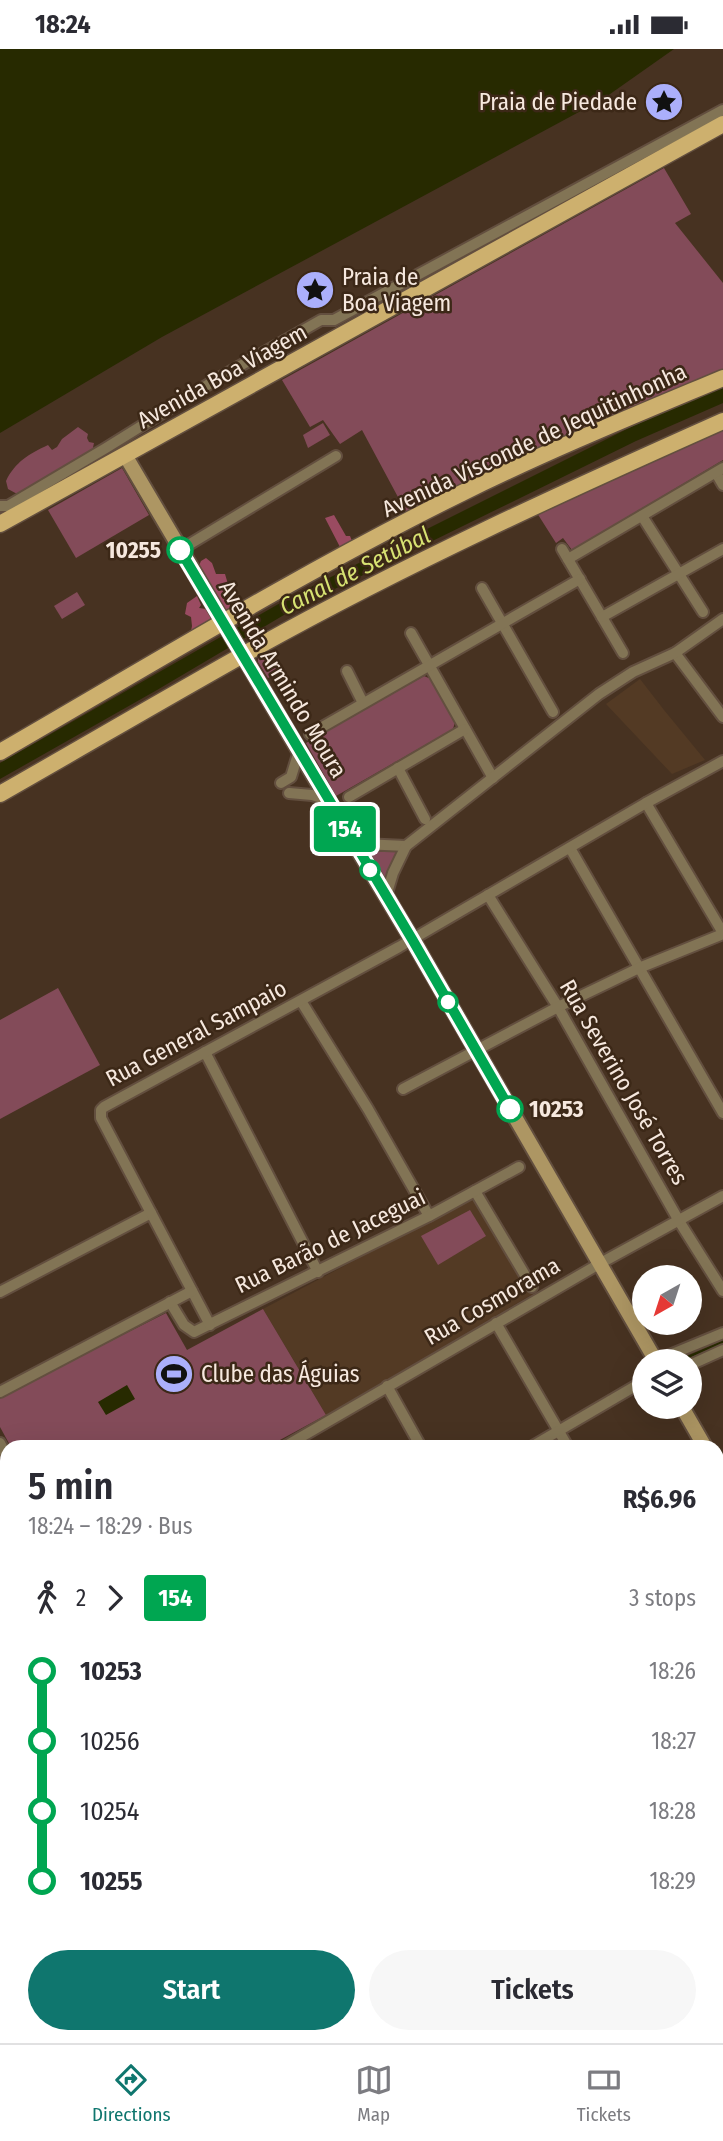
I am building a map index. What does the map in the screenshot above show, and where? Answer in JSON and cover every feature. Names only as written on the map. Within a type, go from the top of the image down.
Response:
[{"type":"main road","name":"Avenida Boa Viagem","points":[[0,523],[720,122]]},
{"type":"main road","name":"Avenida Visconde de Jequitinhonha","points":[[0,752],[226,626],[403,523],[619,421],[723,379]]},
{"type":"main road","points":[[0,795],[240,650],[637,459],[723,421]]},
{"type":"main road","name":"Avenida Armindo Moura","points":[[125,455],[412,939],[648,1349]]},
{"type":"main road","points":[[689,1419],[701,1440]]},
{"type":"street","points":[[0,506],[8,506],[217,379],[321,320],[334,320],[720,122]]},
{"type":"street","points":[[180,550],[336,456]]},
{"type":"street","points":[[623,653],[565,554],[642,516],[720,470],[723,485]]},
{"type":"street","points":[[642,516],[703,612]]},
{"type":"street","points":[[602,617],[723,549]]},
{"type":"street","points":[[310,734],[580,579]]},
{"type":"street","points":[[482,588],[553,712]]},
{"type":"street","points":[[386,895],[406,846],[599,694],[633,672],[675,653],[723,619]]},
{"type":"street","points":[[411,632],[493,778]]},
{"type":"street","points":[[675,653],[723,717]]},
{"type":"street","points":[[347,671],[363,703]]},
{"type":"street","points":[[349,797],[465,729]]},
{"type":"street","points":[[299,751],[286,780],[292,785],[294,793],[328,800]]},
{"type":"street","name":"Rua General Sampaio","points":[[210,1325],[101,1118],[101,1110],[412,939],[723,761]]},
{"type":"street","points":[[398,768],[425,819]]},
{"type":"street","points":[[403,1089],[558,1007],[639,968],[723,934],[646,803]]},
{"type":"street","points":[[352,841],[406,846]]},
{"type":"street","points":[[570,848],[723,1113]]},
{"type":"street","name":"Rua Severino José Torres","points":[[488,895],[558,1007],[679,1221],[723,1291]]},
{"type":"street","points":[[301,1001],[368,1109],[429,1216]]},
{"type":"street","points":[[205,1052],[318,1272]]},
{"type":"street","name":"Rua Barão de Jaceguai","points":[[210,1325],[429,1216],[519,1167]]},
{"type":"street","points":[[475,1191],[532,1287]]},
{"type":"street","name":"Rua Cosmorama","points":[[296,1440],[599,1264],[723,1196]]},
{"type":"street","points":[[0,1292],[151,1213]]},
{"type":"street","points":[[0,1392],[192,1290]]},
{"type":"street","points":[[170,1301],[188,1329],[194,1332],[210,1325]]},
{"type":"street","points":[[496,1323],[564,1440]]},
{"type":"street","points":[[684,1349],[723,1333]]},
{"type":"street","points":[[702,1360],[723,1350]]},
{"type":"street","points":[[387,1386],[417,1440]]},
{"type":"street","points":[[543,1440],[632,1388]]},
{"type":"shaded area","points":[[664,168],[691,214],[675,223],[723,283],[723,369],[517,458],[406,512],[362,430],[340,444],[323,420],[310,427],[282,380]]},
{"type":"shaded area","points":[[323,423],[330,435],[308,448],[303,435]]},
{"type":"shaded area","points":[[78,427],[88,434],[89,442],[94,443],[92,452],[19,495],[8,489],[6,481],[18,464],[48,445],[52,450],[57,447],[62,439]]},
{"type":"shaded area","points":[[723,427],[723,460],[572,550],[563,538],[556,543],[537,513]]},
{"type":"shaded area","points":[[122,468],[149,515],[76,558],[48,510]]},
{"type":"shaded area","points":[[334,515],[352,541],[340,547],[325,518]]},
{"type":"shaded area","points":[[206,558],[212,563],[216,574],[225,574],[230,591],[230,610],[221,612],[198,568]]},
{"type":"shaded area","points":[[77,592],[85,605],[62,619],[54,606]]},
{"type":"shaded area","points":[[197,596],[201,605],[199,608],[206,609],[215,625],[190,636],[191,617],[185,614],[187,603]]},
{"type":"shaded area","points":[[258,658],[265,660],[280,672],[268,678]]},
{"type":"shaded area","points":[[424,676],[431,679],[455,722],[453,729],[336,796],[306,743]]},
{"type":"shaded area","points":[[640,679],[705,760],[672,774],[606,704]]},
{"type":"shaded area","points":[[366,851],[398,852],[385,883]]},
{"type":"shaded area","points":[[58,988],[100,1065],[0,1119],[0,1020]]},
{"type":"shaded area","points":[[476,1196],[533,1294],[326,1415],[263,1309]]},
{"type":"shaded area","points":[[470,1210],[486,1236],[438,1265],[421,1236]]},
{"type":"shaded area","name":"Clube das Águias","points":[[263,1309],[326,1415],[280,1440],[7,1440],[0,1427],[0,1397],[166,1313],[187,1350]]},
{"type":"water","points":[[0,49],[674,49],[603,99],[162,337],[0,433]]},
{"type":"water","name":"Canal de Setúbal","points":[[723,386],[723,403],[636,441],[294,609],[0,779],[0,763],[289,598],[629,428]]},
{"type":"water","points":[[127,1385],[135,1399],[106,1415],[98,1402]]},
{"type":"waterway","points":[[702,1351],[723,1342]]},
{"type":"bus line","name":"154","points":[[180,550],[510,1109]]},
{"type":"place","name":"Praia de Piedade","points":[[664,102]]},
{"type":"place","name":"Praia de Boa Viagem","points":[[315,290]]},
{"type":"place","name":"10255","points":[[180,550]]},
{"type":"place","name":"10253","points":[[510,1109]]},
{"type":"place","name":"Clube das Águias","points":[[174,1374]]}]
